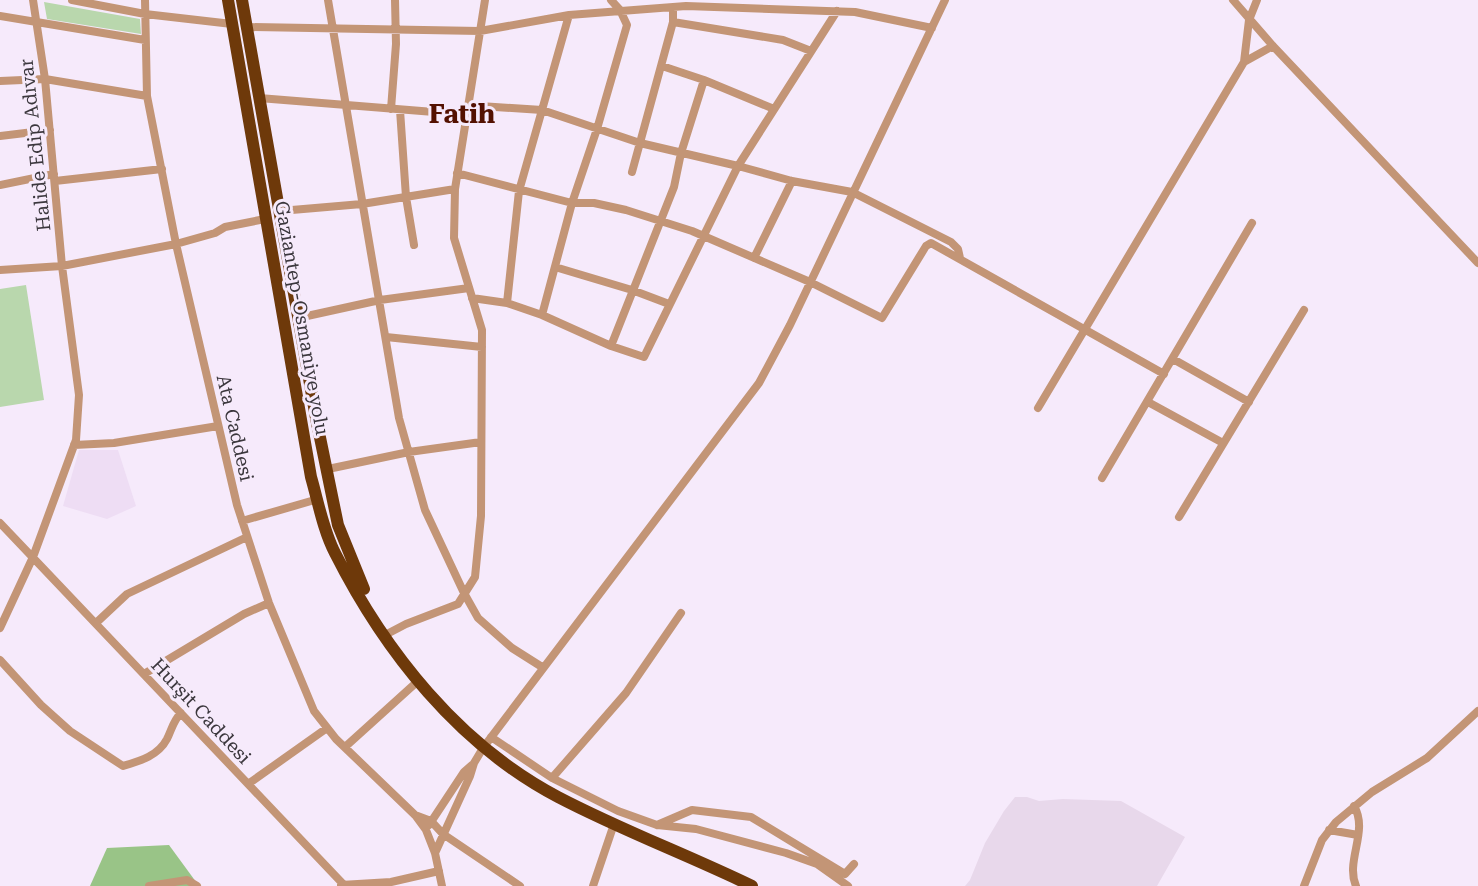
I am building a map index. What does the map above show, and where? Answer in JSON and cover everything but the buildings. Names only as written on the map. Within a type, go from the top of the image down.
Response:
[{"type":"highway","name":"Gaziantep-Osmaniye yolu","points":[[228,0],[311,477],[334,551],[382,632],[418,681],[547,791],[752,886]]},
{"type":"highway","name":"Gaziantep-Osmaniye yolu","points":[[242,0],[298,318],[338,525],[382,632]]},
{"type":"street","name":"Halide Edip Adıvar","points":[[0,628],[2,617],[33,557],[74,445],[79,395],[62,266],[45,79],[33,0]]},
{"type":"street","points":[[72,0],[145,14],[232,24]]},
{"type":"street","name":"Ata Caddesi","points":[[145,0],[146,96],[176,244],[247,537],[269,603],[314,711],[345,747],[415,815]]},
{"type":"street","points":[[328,0],[400,418],[425,510],[478,618],[512,648],[542,667]]},
{"type":"street","points":[[395,0],[396,109],[414,245]]},
{"type":"street","points":[[382,632],[458,604],[475,577],[481,516],[482,330],[454,238],[454,189],[485,0]]},
{"type":"street","points":[[542,315],[572,203],[627,25],[620,10],[611,0]]},
{"type":"street","points":[[435,853],[474,763],[487,742],[746,402],[773,359],[945,0]]},
{"type":"street","points":[[1233,0],[1478,263]]},
{"type":"street","points":[[1038,408],[1244,62],[1249,20],[1257,0]]},
{"type":"street","points":[[247,27],[480,32],[569,15],[673,7],[855,12],[932,28]]},
{"type":"street","points":[[632,172],[673,22],[673,7]]},
{"type":"street","points":[[472,298],[507,303],[542,315],[611,346],[644,357],[738,166],[837,11]]},
{"type":"street","points":[[507,303],[519,191],[569,15]]},
{"type":"street","points":[[0,16],[145,40]]},
{"type":"street","points":[[673,22],[783,40],[811,51]]},
{"type":"street","points":[[1244,62],[1273,46]]},
{"type":"street","points":[[662,66],[774,109]]},
{"type":"street","points":[[0,81],[45,79],[146,96]]},
{"type":"street","points":[[611,346],[674,187],[681,153],[704,80]]},
{"type":"street","points":[[259,98],[459,114],[480,106],[542,110],[640,143],[792,181],[852,192],[951,242],[958,249],[960,258]]},
{"type":"street","points":[[0,135],[50,130]]},
{"type":"street","points":[[0,185],[55,177],[162,169]]},
{"type":"street","points":[[457,173],[519,191],[572,203],[594,203],[661,220],[810,282],[882,318],[931,243],[1164,374]]},
{"type":"street","points":[[754,258],[792,181]]},
{"type":"street","points":[[279,211],[362,204],[454,189]]},
{"type":"street","points":[[0,270],[62,266],[176,244],[215,233],[225,227],[264,219]]},
{"type":"street","points":[[1102,478],[1252,223]]},
{"type":"street","points":[[555,267],[669,304]]},
{"type":"street","points":[[298,318],[380,300],[469,288]]},
{"type":"street","points":[[1179,517],[1304,310]]},
{"type":"street","points":[[386,337],[482,346]]},
{"type":"street","points":[[1173,359],[1249,401]]},
{"type":"street","points":[[1148,402],[1223,443]]},
{"type":"street","points":[[74,445],[121,442],[218,426]]},
{"type":"street","points":[[328,469],[409,452],[481,442]]},
{"type":"street","points":[[242,521],[318,499]]},
{"type":"street","name":"Hurşit Caddesi","points":[[0,523],[343,886]]},
{"type":"street","points":[[96,623],[128,594],[247,537]]},
{"type":"street","points":[[144,674],[244,614],[269,603]]},
{"type":"street","points":[[552,778],[626,693],[681,613]]},
{"type":"street","points":[[0,660],[41,705],[70,731],[123,766],[148,757],[160,749],[181,713]]},
{"type":"street","points":[[345,747],[418,681]]},
{"type":"street","points":[[1304,886],[1314,858],[1329,830],[1354,806],[1427,758],[1478,711]]},
{"type":"street","points":[[248,784],[327,728]]},
{"type":"street","points":[[487,742],[618,811],[657,825],[695,829],[786,853],[817,864],[848,886]]},
{"type":"street","points":[[426,830],[464,772],[474,763]]},
{"type":"street","points":[[1354,806],[1359,816],[1352,870],[1356,886]]},
{"type":"street","points":[[657,825],[692,810],[751,817],[845,874],[854,864]]},
{"type":"street","points":[[415,815],[431,821],[443,834],[520,886]]},
{"type":"street","points":[[415,815],[426,830],[435,853],[442,886]]},
{"type":"street","points":[[593,886],[614,824]]},
{"type":"street","points":[[1329,830],[1358,835]]},
{"type":"street","points":[[343,886],[391,882],[439,871]]},
{"type":"street","points":[[149,886],[187,880],[197,886]]},
{"type":"shaded area","points":[[79,450],[118,450],[136,506],[107,519],[63,506]]},
{"type":"shaded area","points":[[1015,797],[1039,801],[1121,801],[1185,837],[1157,886],[965,886],[985,843]]},
{"type":"green space","points":[[44,2],[140,19],[141,34],[47,19]]},
{"type":"green space","points":[[26,285],[44,400],[0,407],[0,289]]},
{"type":"green space","points":[[169,845],[199,886],[90,886],[107,848]]},
{"type":"district","name":"Fatih","points":[[462,114]]}]
